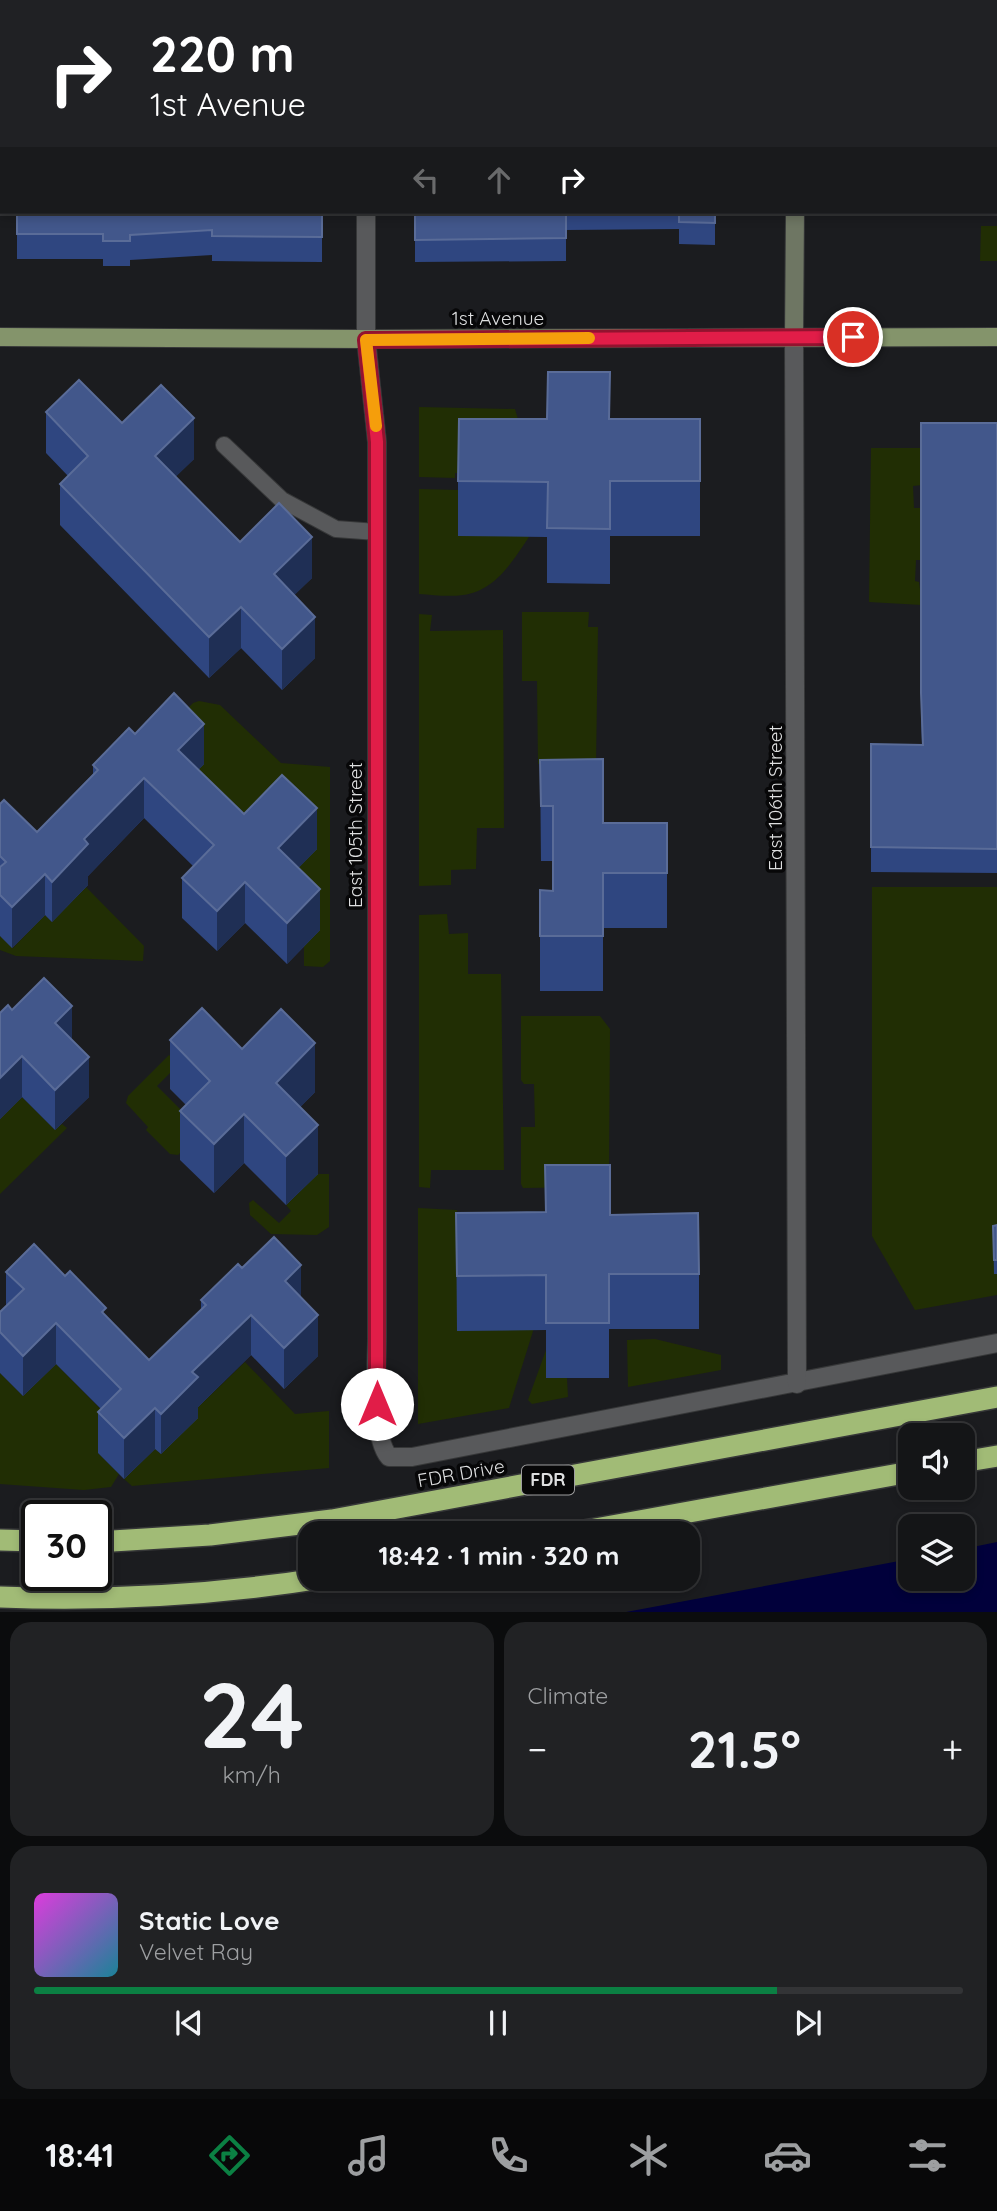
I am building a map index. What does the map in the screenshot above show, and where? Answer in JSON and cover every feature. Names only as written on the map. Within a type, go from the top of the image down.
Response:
[{"type":"highway","name":"FDR Drive","points":[[112,1541],[211,1535],[332,1520],[997,1397]]},
{"type":"highway","points":[[975,1460],[997,1456]]},
{"type":"highway","points":[[639,1521],[898,1474]]},
{"type":"highway","points":[[0,1540],[21,1541]]},
{"type":"highway","points":[[0,1597],[84,1598],[191,1594],[298,1582]]},
{"type":"main road","name":"East 106th Street","points":[[794,337],[795,214]]},
{"type":"main road","name":"1st Avenue","points":[[0,337],[366,340],[997,337]]},
{"type":"street","name":"East 105th Street","points":[[366,214],[366,340],[377,442],[377,1413],[379,1439],[388,1457]]},
{"type":"street","name":"East 106th Street","points":[[794,337],[797,1384]]},
{"type":"street","name":"FDR Drive","points":[[388,1457],[426,1454],[997,1343]]},
{"type":"lane","points":[[224,445],[282,500],[336,529],[377,532]]},
{"type":"green space","points":[[981,226],[997,226],[997,261],[980,261]]},
{"type":"green space","points":[[419,407],[515,409],[522,433],[500,474],[455,473],[455,478],[419,477]]},
{"type":"green space","points":[[871,448],[920,448],[922,485],[913,486],[914,508],[922,508],[922,560],[916,560],[915,581],[919,582],[922,605],[869,602]]},
{"type":"green space","points":[[419,489],[459,490],[459,536],[536,527],[506,569],[487,586],[463,595],[419,594]]},
{"type":"green space","points":[[522,612],[589,612],[588,627],[598,627],[596,765],[538,764],[537,681],[522,681]]},
{"type":"green space","points":[[419,614],[432,615],[430,631],[503,630],[504,828],[477,828],[476,869],[451,870],[451,885],[419,886]]},
{"type":"green space","points":[[199,701],[220,705],[281,763],[330,767],[330,961],[323,967],[304,966],[304,946],[320,930],[244,855],[129,769],[193,703]]},
{"type":"green space","points":[[86,887],[144,946],[143,961],[16,956],[0,950],[0,936],[13,948],[45,915],[52,922]]},
{"type":"green space","points":[[872,887],[997,887],[997,1295],[915,1310],[872,1236]]},
{"type":"green space","points":[[447,914],[449,934],[468,933],[468,974],[501,974],[504,1170],[431,1170],[430,1188],[419,1187],[419,915]]},
{"type":"green space","points":[[521,1016],[600,1016],[610,1029],[609,1174],[598,1187],[523,1188],[521,1184],[521,1127],[535,1127],[534,1084],[524,1084],[521,1080]]},
{"type":"green space","points":[[169,1055],[179,1064],[157,1086],[202,1131],[178,1155],[170,1154],[146,1130],[148,1127],[126,1103],[128,1096]]},
{"type":"green space","points":[[22,1097],[55,1130],[62,1124],[67,1128],[0,1194],[0,1119]]},
{"type":"green space","points":[[318,1174],[329,1174],[329,1227],[317,1235],[271,1234],[250,1215],[249,1203],[253,1200],[279,1223],[291,1211],[286,1205]]},
{"type":"green space","points":[[418,1208],[457,1210],[457,1330],[534,1328],[509,1408],[418,1424]]},
{"type":"green space","points":[[655,1339],[721,1355],[721,1370],[628,1387],[627,1340]]},
{"type":"green space","points":[[546,1350],[546,1378],[567,1378],[568,1397],[532,1404],[528,1400]]},
{"type":"green space","points":[[245,1362],[295,1414],[329,1411],[329,1468],[132,1486],[124,1479],[155,1449],[161,1454],[192,1413]]},
{"type":"green space","points":[[56,1364],[121,1430],[98,1453],[119,1474],[111,1487],[84,1490],[0,1484],[0,1373],[23,1396]]},
{"type":"shaded area","points":[[997,1542],[997,1612],[626,1612],[898,1561],[898,1591],[975,1591],[975,1547]]},
{"type":"building","points":[[17,214],[322,214],[322,237],[212,236],[212,230],[130,235],[130,241],[103,241],[103,234],[17,234]]},
{"type":"building","points":[[415,214],[566,214],[566,238],[415,240]]},
{"type":"building","points":[[679,214],[715,214],[715,223],[679,222]]},
{"type":"building","points":[[548,372],[610,372],[609,419],[700,419],[700,481],[610,481],[610,529],[547,528],[548,482],[458,481],[459,419],[547,419]]},
{"type":"building","points":[[79,380],[122,423],[161,385],[194,418],[155,456],[240,542],[279,503],[312,537],[274,574],[315,617],[282,649],[241,607],[209,637],[60,484],[88,456],[46,412]]},
{"type":"building","points":[[921,423],[997,423],[997,849],[871,847],[871,744],[923,745]]},
{"type":"building","points":[[174,693],[204,724],[178,750],[244,814],[282,775],[317,808],[278,848],[320,889],[287,923],[245,882],[217,911],[182,878],[214,845],[144,778],[84,839],[88,844],[52,882],[45,874],[12,907],[0,895],[0,867],[6,862],[0,856],[0,804],[4,800],[37,832],[98,770],[93,765],[129,728],[135,734]]},
{"type":"building","points":[[603,759],[603,823],[667,823],[667,873],[603,873],[603,936],[540,936],[540,890],[553,891],[553,806],[541,806],[540,760]]},
{"type":"building","points":[[44,978],[72,1006],[55,1023],[89,1057],[55,1090],[22,1056],[0,1078],[0,1013],[8,1005],[12,1010]]},
{"type":"building","points":[[202,1008],[242,1049],[281,1009],[315,1043],[276,1083],[318,1125],[286,1156],[244,1114],[214,1144],[180,1111],[210,1081],[170,1040]]},
{"type":"building","points":[[545,1165],[610,1165],[610,1215],[698,1213],[699,1274],[609,1274],[609,1323],[546,1323],[546,1275],[457,1276],[456,1213],[546,1212]]},
{"type":"building","points":[[997,1225],[997,1260],[994,1260],[993,1226]]},
{"type":"building","points":[[274,1237],[301,1265],[285,1281],[318,1315],[284,1348],[251,1315],[192,1372],[198,1377],[161,1414],[155,1408],[124,1438],[98,1412],[121,1389],[56,1323],[23,1356],[0,1332],[0,1312],[24,1289],[6,1272],[34,1244],[65,1276],[70,1271],[106,1308],[102,1312],[149,1360],[206,1305],[201,1300],[238,1264],[242,1268]]},
{"type":"slow traffic","points":[[376,426],[366,340],[589,338]]},
{"type":"route","points":[[377,1404],[377,442],[366,340],[853,337]]}]
